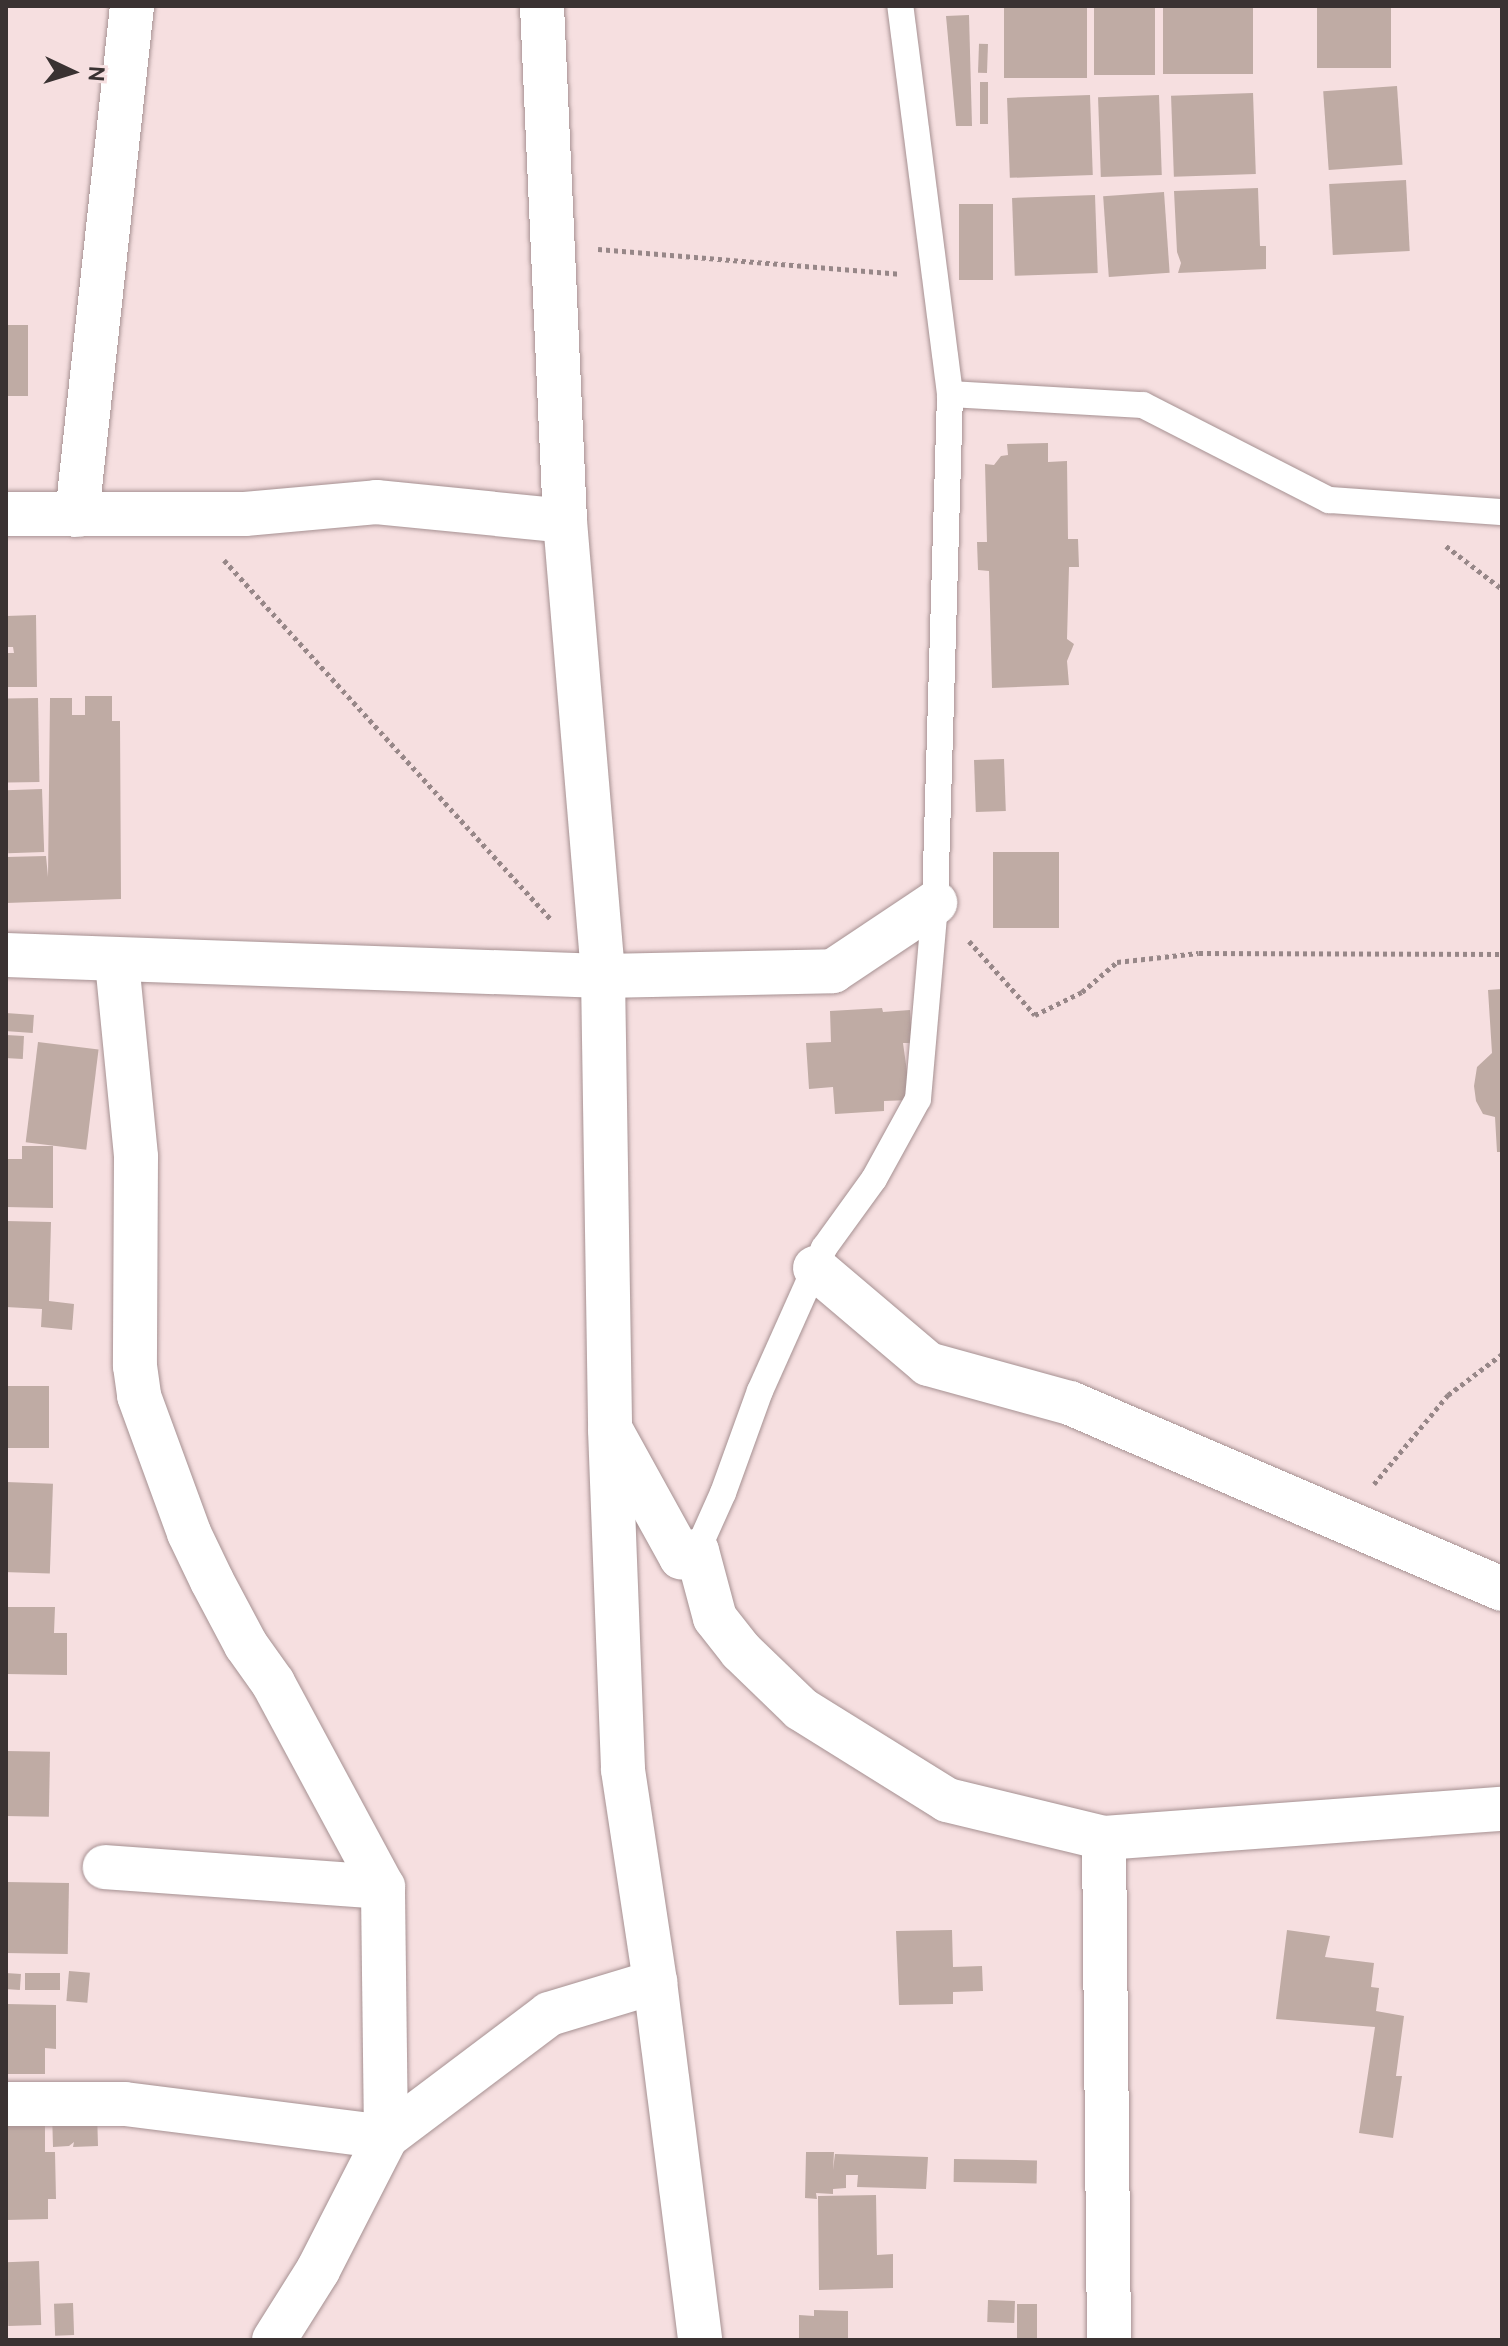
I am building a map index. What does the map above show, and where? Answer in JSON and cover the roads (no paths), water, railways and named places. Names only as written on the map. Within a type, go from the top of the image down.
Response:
[{"type":"street","points":[[77,515],[132,6]]},
{"type":"street","points":[[542,6],[565,521],[603,976],[610,1430],[623,1770],[655,1982],[700,2340]]},
{"type":"street","points":[[6,514],[245,514],[376,502],[565,521]]},
{"type":"street","points":[[6,955],[117,962],[603,976],[833,971],[935,903]]},
{"type":"street","points":[[117,962],[136,1157],[135,1366],[139,1396],[189,1533],[206,1569],[246,1645],[273,1683],[383,1887],[386,2137]]},
{"type":"street","points":[[815,1268],[928,1364],[1070,1403],[1502,1589]]},
{"type":"street","points":[[610,1430],[681,1557],[697,1551],[715,1618],[741,1651],[801,1709],[947,1800],[1104,1838],[1502,1809]]},
{"type":"street","points":[[1104,1838],[1109,2340]]},
{"type":"street","points":[[105,1867],[383,1887]]},
{"type":"street","points":[[274,2340],[318,2270],[386,2137],[549,2014],[655,1982]]},
{"type":"street","points":[[6,2104],[125,2104],[386,2137]]},
{"type":"lane","points":[[697,1551],[723,1493],[760,1391],[824,1248],[874,1179],[918,1099],[935,903],[950,394],[900,6]]},
{"type":"lane","points":[[950,394],[1143,405],[1329,500],[1502,512]]}]
